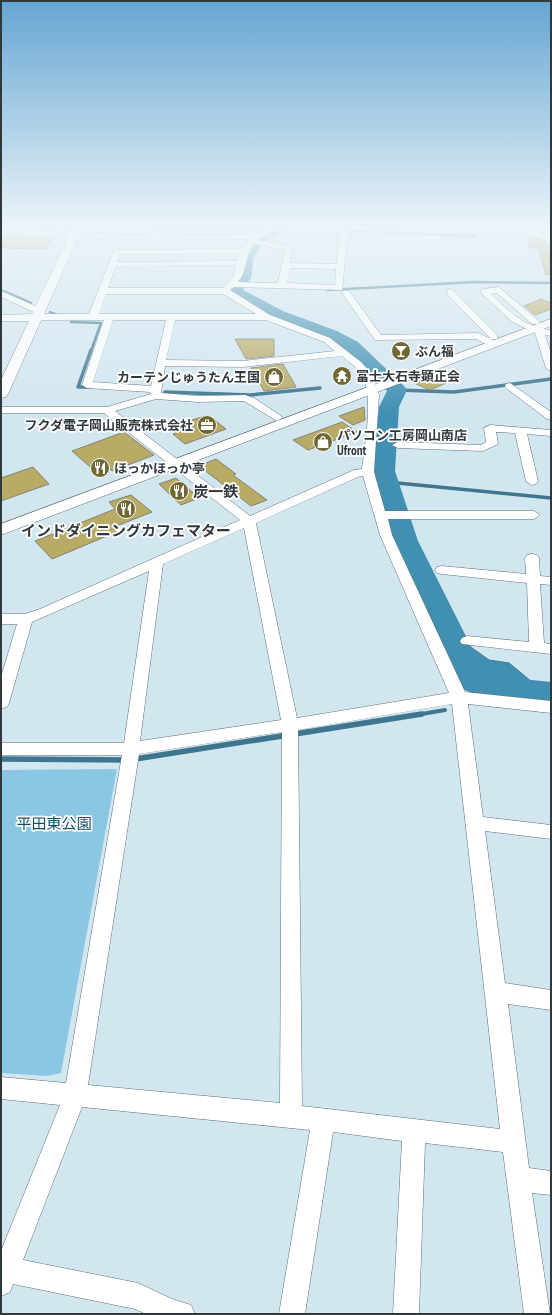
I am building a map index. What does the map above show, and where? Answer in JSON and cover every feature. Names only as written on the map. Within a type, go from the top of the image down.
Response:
[{"type":"street","points":[[1,394],[49,288]]},
{"type":"street","points":[[225,292],[230,288]]},
{"type":"street","points":[[551,333],[532,328],[514,320],[484,292],[500,290],[532,328],[551,368]]},
{"type":"street","points":[[93,317],[103,291],[225,292],[267,317],[327,340],[345,353],[367,375],[383,382]]},
{"type":"street","points":[[450,292],[491,340]]},
{"type":"street","points":[[346,293],[378,338],[478,336],[491,340]]},
{"type":"street","points":[[1,294],[37,314]]},
{"type":"street","points":[[1,318],[37,314],[109,318],[267,317]]},
{"type":"street","points":[[532,328],[551,316]]},
{"type":"street","points":[[155,392],[171,317]]},
{"type":"street","points":[[109,318],[87,386],[155,392],[198,400],[245,398],[277,418]]},
{"type":"street","points":[[1,521],[173,461],[491,340],[551,322]]},
{"type":"street","points":[[160,364],[243,364],[345,353]]},
{"type":"street","points":[[1,530],[277,418],[383,382]]},
{"type":"street","points":[[383,382],[374,394],[368,472],[384,515],[386,536],[459,697],[513,1142],[536,1314]]},
{"type":"street","points":[[510,386],[551,417]]},
{"type":"street","points":[[1,410],[107,410],[155,392]]},
{"type":"street","points":[[107,410],[250,521],[290,731],[291,1116]]},
{"type":"street","points":[[398,445],[483,448],[492,444],[490,428],[551,433]]},
{"type":"street","points":[[520,430],[532,481]]},
{"type":"street","points":[[1,619],[26,619],[157,563],[358,473],[368,472]]},
{"type":"street","points":[[384,515],[534,515]]},
{"type":"street","points":[[467,641],[544,648],[532,558]]},
{"type":"street","points":[[157,563],[130,756],[75,1095],[4,1277],[138,1296],[170,1312],[182,1314]]},
{"type":"street","points":[[442,570],[551,581]]},
{"type":"street","points":[[1,703],[26,619]]},
{"type":"street","points":[[1,749],[130,756],[290,731],[459,697],[551,707]]},
{"type":"street","points":[[475,823],[551,832]]},
{"type":"street","points":[[496,992],[551,1000]]},
{"type":"street","points":[[1,1088],[291,1116],[513,1142]]},
{"type":"street","points":[[292,1314],[323,1120]]},
{"type":"street","points":[[406,1314],[414,1130]]},
{"type":"street","points":[[518,1179],[551,1183]]},
{"type":"green space","name":"平田東公園","points":[[117,769],[61,1073],[47,1076],[1,1073],[1,770]]},
{"type":"shaded area","points":[[465,643],[489,660],[509,663],[532,682],[535,701],[476,694],[464,689],[446,646]]},
{"type":"building","points":[[541,299],[551,303],[551,309],[535,315],[524,306]]},
{"type":"building","points":[[235,339],[274,339],[274,356],[246,359]]},
{"type":"building","points":[[283,364],[296,387],[264,391],[251,368]]},
{"type":"building","points":[[444,371],[458,378],[430,390],[414,383]]},
{"type":"building","points":[[364,407],[365,420],[353,425],[339,416]]},
{"type":"building","points":[[208,415],[226,429],[185,444],[173,434],[195,426],[189,421]]},
{"type":"building","points":[[342,422],[357,432],[308,450],[293,440]]},
{"type":"building","points":[[124,432],[154,455],[112,471],[109,468],[97,473],[72,451]]},
{"type":"building","points":[[216,459],[236,474],[233,475],[267,500],[251,506],[199,466]]},
{"type":"building","points":[[33,467],[49,484],[1,501],[1,478]]},
{"type":"building","points":[[176,478],[199,498],[181,505],[159,484]]},
{"type":"building","points":[[131,495],[152,512],[114,527],[119,531],[52,559],[35,541],[115,509],[109,502]]},
{"type":"waterway","points":[[236,288],[234,292],[277,315],[331,335],[352,346],[397,390],[389,407],[384,471],[406,541],[421,569],[473,679]]},
{"type":"waterway","points":[[328,290],[358,288]]},
{"type":"waterway","points":[[1,290],[31,303]]},
{"type":"waterway","points":[[50,312],[57,315]]},
{"type":"waterway","points":[[71,322],[101,323],[91,351]]},
{"type":"waterway","points":[[90,387],[78,387],[91,350]]},
{"type":"waterway","points":[[397,390],[454,392],[551,379]]},
{"type":"waterway","points":[[165,392],[250,395],[320,388]]},
{"type":"waterway","points":[[387,482],[551,498]]},
{"type":"waterway","points":[[495,686],[551,692]]},
{"type":"waterway","points":[[420,714],[445,710]]},
{"type":"waterway","points":[[1,759],[129,760],[420,714]]},
{"type":"place","name":"ぶん福","points":[[401,351]]},
{"type":"place","name":"冨士大石寺顕正会","points":[[342,376]]},
{"type":"place","name":"カーテンじゅうたん王国","points":[[274,377]]},
{"type":"place","name":"フクダ電子岡山販売株式会社","points":[[207,425]]},
{"type":"place","name":"パソコン工房岡山南店 Ufront","points":[[323,442]]},
{"type":"place","name":"ほっかほっか亭","points":[[100,468]]},
{"type":"place","name":"炭一鉄","points":[[179,491]]},
{"type":"place","name":"インドダイニングカフェマター","points":[[126,509]]}]
